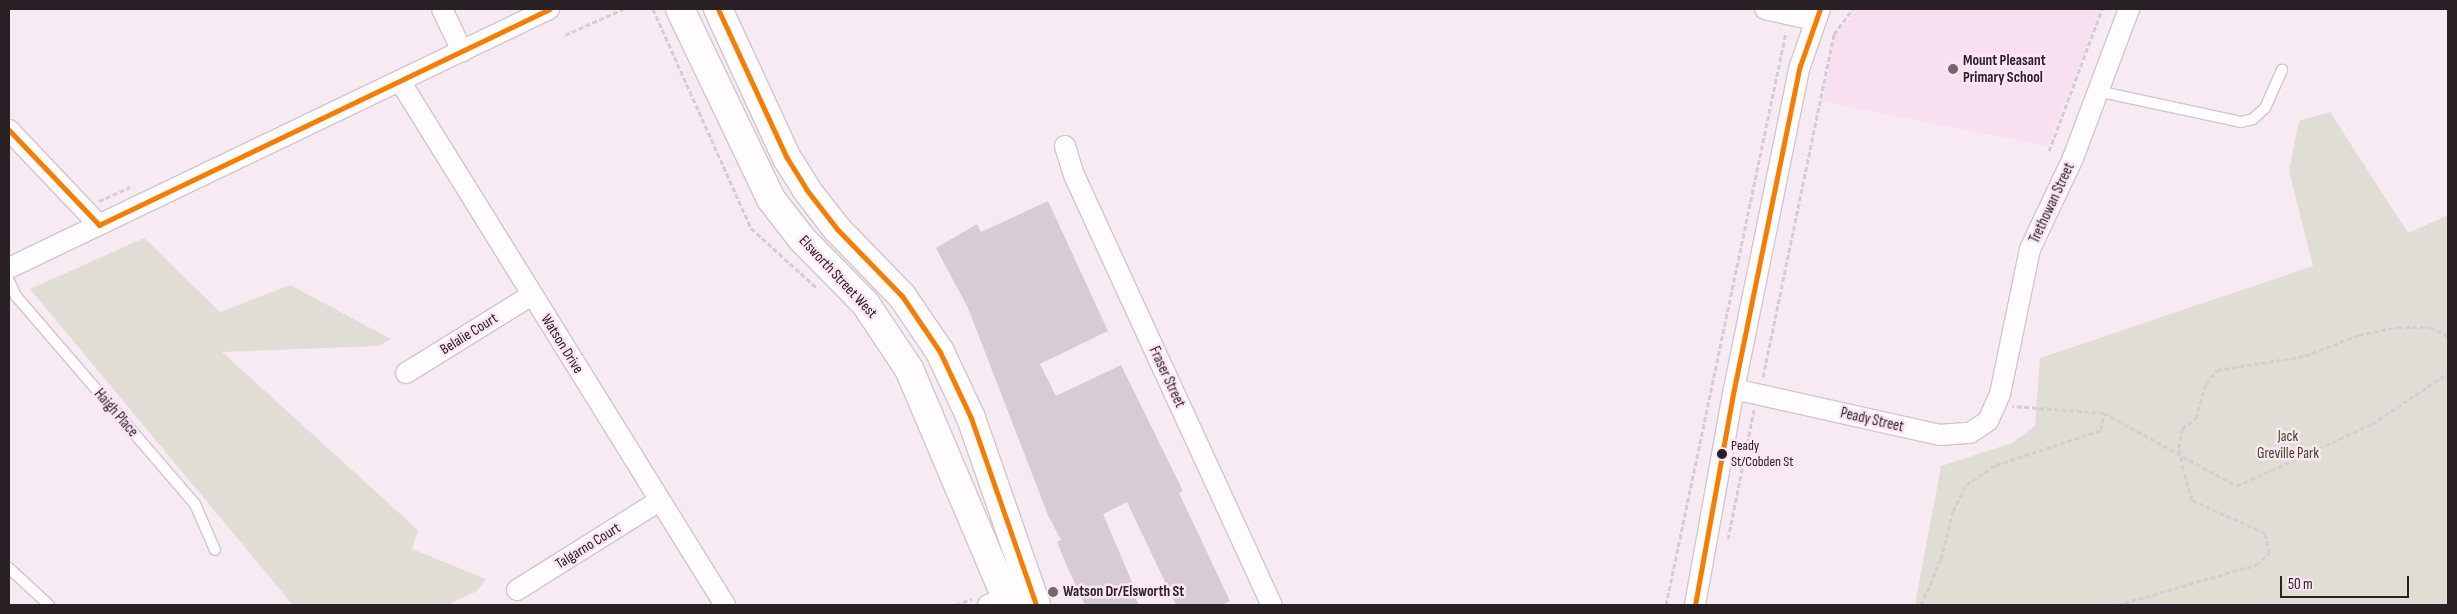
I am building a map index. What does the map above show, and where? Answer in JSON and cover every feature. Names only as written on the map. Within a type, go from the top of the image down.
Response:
[{"type":"street","points":[[442,9],[462,51]]},
{"type":"street","points":[[9,268],[549,9]]},
{"type":"street","name":"Elsworth Street West","points":[[680,9],[771,198],[802,239],[865,303],[905,361],[928,409],[995,600]]},
{"type":"street","points":[[718,9],[784,151],[806,189],[837,229],[902,296],[940,352],[972,418],[1034,597],[995,600]]},
{"type":"street","points":[[1695,605],[1734,389],[1800,66],[1817,14],[1793,15],[1765,9]]},
{"type":"street","name":"Trethowan Street","points":[[1998,404],[2030,249],[2073,158],[2129,9]]},
{"type":"street","name":"Watson Drive","points":[[400,81],[725,605]]},
{"type":"street","points":[[9,130],[100,225]]},
{"type":"street","name":"Fraser Street","points":[[1065,146],[1074,175],[1272,605]]},
{"type":"street","name":"Belalie Court","points":[[406,373],[532,295]]},
{"type":"street","name":"Peady Street","points":[[1734,389],[1949,436],[1978,429],[1988,421],[1998,404]]},
{"type":"street","name":"Talgarno Court","points":[[517,590],[660,502]]},
{"type":"lane","points":[[2097,91],[2241,122],[2253,119],[2265,108],[2282,70]]},
{"type":"lane","name":"Haigh Place","points":[[9,281],[16,296],[195,504],[215,550]]},
{"type":"lane","points":[[9,568],[50,605]]},
{"type":"path","points":[[565,35],[623,9]]},
{"type":"path","points":[[653,9],[751,228],[819,290]]},
{"type":"path","points":[[1726,549],[1834,34],[1854,9]]},
{"type":"path","points":[[2049,152],[2102,9]]},
{"type":"path","points":[[1666,605],[1786,30],[1793,15]]},
{"type":"path","points":[[2117,605],[2256,565],[2269,552],[2265,533],[2192,500],[2181,456],[2182,429],[2196,418],[2206,384],[2217,370],[2305,356],[2359,335],[2397,327],[2430,327],[2448,336]]},
{"type":"path","points":[[1998,404],[2032,410],[2104,413],[2237,486],[2372,424],[2448,373]]},
{"type":"path","points":[[1921,605],[1944,551],[1953,511],[1966,485],[1996,465],[2101,430],[2104,413]]},
{"type":"path","points":[[956,605],[995,600]]},
{"type":"shaded area","name":"Mount Pleasant Primary School","points":[[1857,9],[2101,9],[2047,146],[1823,102],[1835,36]]},
{"type":"green space","name":"Jack Greville Park","points":[[2330,112],[2408,233],[2448,215],[2448,605],[1915,605],[1941,466],[2012,443],[2035,426],[2040,358],[2313,266],[2289,171],[2299,121]]},
{"type":"green space","points":[[144,238],[220,312],[290,285],[391,339],[378,346],[222,352],[418,530],[412,549],[486,579],[477,591],[447,605],[293,605],[30,289]]},
{"type":"building","points":[[1048,201],[1108,331],[1040,364],[1056,396],[1121,365],[1183,491],[1179,493],[1230,601],[1222,605],[1176,605],[1127,502],[1103,514],[1138,596],[1135,597],[1139,605],[1085,605],[1068,569],[1057,542],[1061,540],[1048,515],[968,308],[936,248],[977,224],[981,232]]},
{"type":"transit line","points":[[9,130],[99,225],[549,9]]},
{"type":"transit line","points":[[718,9],[787,158],[806,189],[837,229],[902,296],[940,352],[971,418],[1036,605]]},
{"type":"transit line","points":[[1695,605],[1734,389],[1800,66],[1820,9]]},
{"type":"place","name":"Mount Pleasant Primary School","points":[[1953,69]]},
{"type":"place","name":"Peady St/Cobden St","points":[[1722,454]]},
{"type":"place","name":"Watson Dr/Elsworth St","points":[[1053,592]]}]
